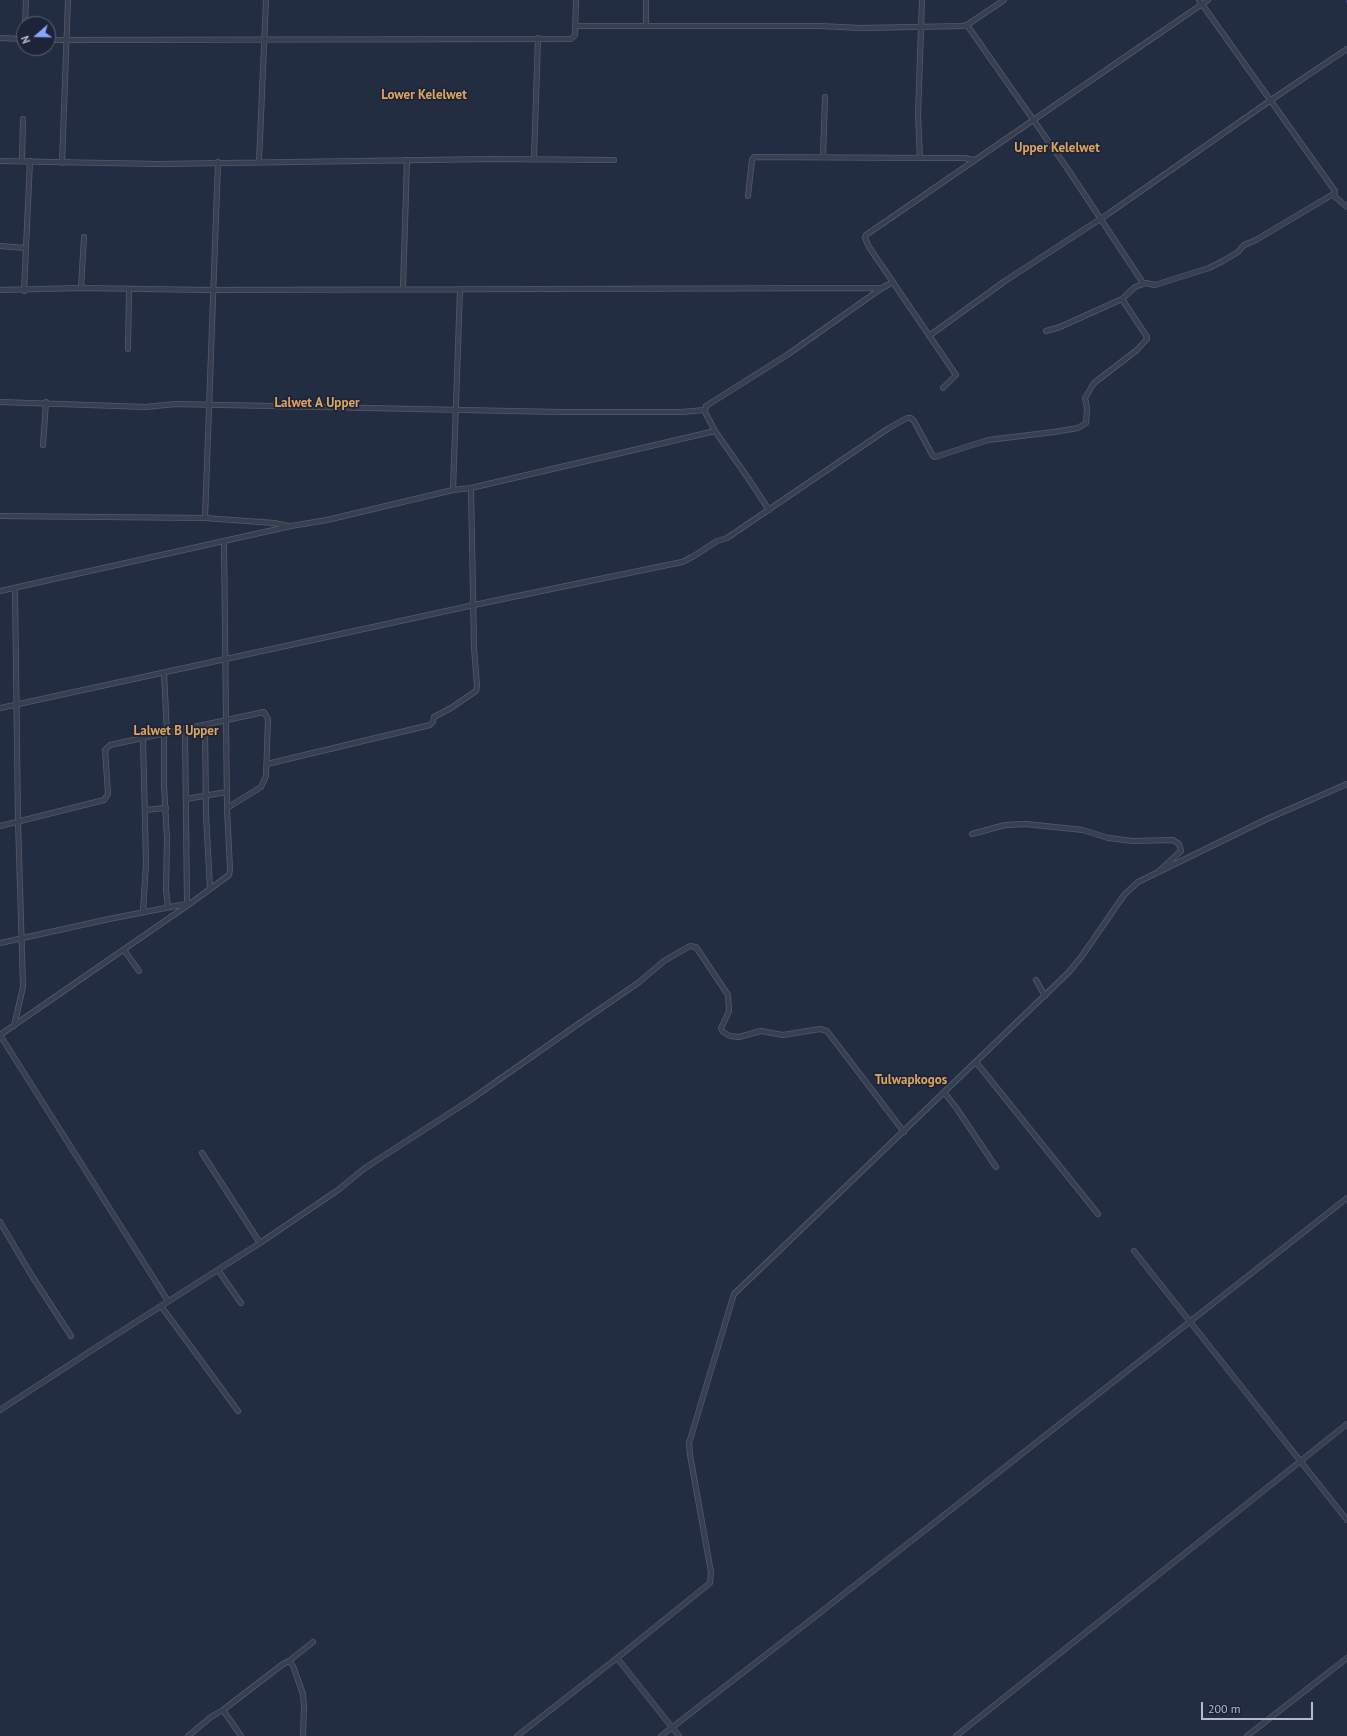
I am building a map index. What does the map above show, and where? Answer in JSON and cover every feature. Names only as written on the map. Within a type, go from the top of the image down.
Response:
[{"type":"street","points":[[25,16],[26,0]]},
{"type":"street","points":[[62,163],[68,0]]},
{"type":"street","points":[[259,162],[266,0]]},
{"type":"street","points":[[56,40],[571,39],[575,35],[576,0]]},
{"type":"street","points":[[646,0],[646,26]]},
{"type":"street","points":[[920,158],[918,115],[922,0]]},
{"type":"street","points":[[575,26],[920,27],[967,25],[1004,0]]},
{"type":"street","points":[[944,388],[956,375],[869,247],[865,238],[866,235],[1034,121],[1201,2],[1208,0]]},
{"type":"street","points":[[967,25],[1034,121],[1143,283],[1155,285],[1209,268],[1224,261],[1238,252],[1244,244],[1256,240],[1333,195],[1335,191],[1201,2]]},
{"type":"street","points":[[0,38],[16,39]]},
{"type":"street","points":[[534,159],[538,38]]},
{"type":"street","points":[[929,336],[1005,281],[1347,49]]},
{"type":"street","points":[[823,157],[826,97]]},
{"type":"street","points":[[22,161],[23,119]]},
{"type":"street","points":[[748,196],[753,158],[964,158],[975,160]]},
{"type":"street","points":[[0,161],[62,163],[534,159],[614,160]]},
{"type":"street","points":[[403,288],[407,160]]},
{"type":"street","points":[[24,291],[30,161]]},
{"type":"street","points":[[205,518],[218,162]]},
{"type":"street","points":[[1333,195],[1347,207]]},
{"type":"street","points":[[81,288],[84,238]]},
{"type":"street","points":[[0,246],[26,248]]},
{"type":"street","points":[[704,410],[706,406],[787,356],[882,288],[893,282]]},
{"type":"street","points":[[1046,331],[1060,327],[1122,299],[1136,287],[1146,283]]},
{"type":"street","points":[[0,290],[24,291],[81,288],[128,290],[213,290],[403,288],[882,288]]},
{"type":"street","points":[[453,490],[460,289]]},
{"type":"street","points":[[128,290],[128,349]]},
{"type":"street","points":[[0,708],[474,605],[682,562],[717,541],[727,538],[889,428],[908,418],[912,418],[933,456],[935,457],[988,440],[1070,430],[1082,426],[1086,420],[1085,398],[1094,383],[1137,350],[1147,340],[1142,328],[1122,299]]},
{"type":"street","points":[[0,402],[46,402],[146,407],[175,404],[209,404],[584,412],[682,412],[704,410]]},
{"type":"street","points":[[43,445],[46,402]]},
{"type":"street","points":[[704,410],[715,431],[769,510]]},
{"type":"street","points":[[0,591],[15,589],[291,526],[327,520],[453,490],[471,488],[715,431]]},
{"type":"street","points":[[267,764],[430,725],[433,722],[434,717],[476,691],[471,488]]},
{"type":"street","points":[[0,516],[205,518],[268,522],[291,526]]},
{"type":"street","points":[[168,1301],[0,1035],[227,877],[230,869],[227,808],[224,542]]},
{"type":"street","points":[[14,1026],[23,987],[18,821],[18,704],[15,589]]},
{"type":"street","points":[[164,673],[164,785],[167,839],[166,890],[168,907]]},
{"type":"street","points":[[0,826],[104,800],[108,794],[105,750],[114,744],[266,712],[268,719],[266,776],[261,787],[227,808]]},
{"type":"street","points":[[205,725],[210,890]]},
{"type":"street","points":[[185,730],[189,903]]},
{"type":"street","points":[[143,738],[146,863],[143,912]]},
{"type":"street","points":[[517,1736],[710,1583],[711,1572],[689,1443],[734,1294],[779,1249],[904,1132],[1045,996],[1082,956],[1124,895],[1138,882],[1268,819],[1347,784]]},
{"type":"street","points":[[186,799],[227,792]]},
{"type":"street","points":[[145,810],[166,808]]},
{"type":"street","points":[[972,834],[1005,825],[1026,824],[1083,830],[1108,838],[1133,841],[1173,840],[1179,844],[1181,851],[1157,873]]},
{"type":"street","points":[[0,943],[189,903]]},
{"type":"street","points":[[0,1410],[103,1342],[260,1243],[338,1190],[365,1168],[470,1100],[638,982],[664,960],[690,946],[696,947],[728,995],[729,1011],[721,1028],[723,1032],[730,1036],[739,1037],[761,1031],[783,1035],[820,1029],[827,1031],[904,1132]]},
{"type":"street","points":[[124,950],[138,970]]},
{"type":"street","points":[[1036,980],[1045,996]]},
{"type":"street","points":[[976,1062],[1098,1214]]},
{"type":"street","points":[[944,1092],[957,1108],[996,1167]]},
{"type":"street","points":[[202,1153],[260,1243]]},
{"type":"street","points":[[661,1736],[1347,1198]]},
{"type":"street","points":[[0,1222],[32,1276],[71,1336]]},
{"type":"street","points":[[1134,1251],[1347,1520]]},
{"type":"street","points":[[218,1270],[241,1303]]},
{"type":"street","points":[[161,1306],[238,1411]]},
{"type":"street","points":[[956,1736],[1347,1424]]},
{"type":"street","points":[[188,1736],[211,1716],[223,1710],[313,1642]]},
{"type":"street","points":[[616,1658],[679,1736]]},
{"type":"street","points":[[1247,1736],[1347,1658]]},
{"type":"street","points":[[289,1661],[293,1666],[303,1694],[304,1707],[302,1736]]},
{"type":"street","points":[[223,1710],[241,1736]]},
{"type":"district","name":"Lower Kelelwet","points":[[424,95]]},
{"type":"district","name":"Upper Kelelwet","points":[[1057,148]]},
{"type":"district","name":"Lalwet A Upper","points":[[317,403]]},
{"type":"district","name":"Lalwet B Upper","points":[[176,731]]},
{"type":"district","name":"Tulwapkogos","points":[[911,1080]]}]
